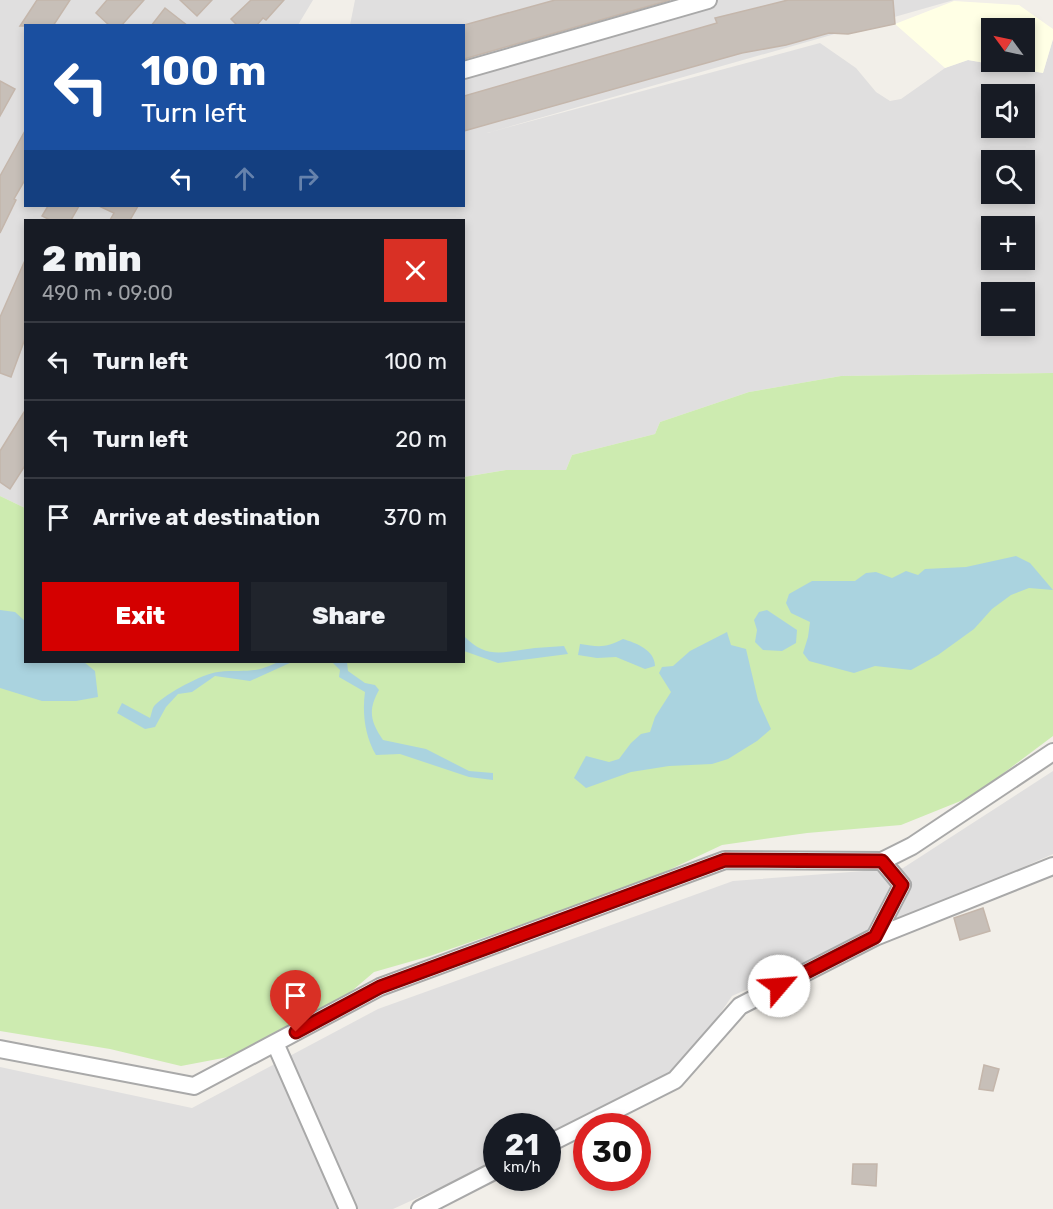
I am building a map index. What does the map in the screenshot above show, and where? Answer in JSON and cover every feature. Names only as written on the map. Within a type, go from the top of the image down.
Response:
[{"type":"street","points":[[465,70],[708,0]]},
{"type":"street","points":[[0,1049],[195,1086],[380,987],[725,860],[882,861],[912,846],[1053,752]]},
{"type":"street","points":[[875,937],[902,885],[882,861]]},
{"type":"street","points":[[561,1137],[675,1080],[740,1006],[875,937],[1053,866]]},
{"type":"street","points":[[275,1043],[348,1209]]},
{"type":"street","points":[[420,1209],[483,1177]]},
{"type":"shaded area","points":[[0,0],[313,0],[299,24],[24,24],[24,207],[465,207],[465,24],[350,24],[355,0],[954,0],[487,133],[820,43],[856,68],[876,92],[890,101],[901,99],[945,68],[968,60],[981,62],[981,72],[1043,73],[1053,39],[1053,373],[841,376],[749,392],[660,422],[655,434],[572,455],[566,470],[506,470],[465,477],[465,219],[24,219],[24,508],[0,496]]},
{"type":"shaded area","points":[[954,1],[1019,5],[1053,29],[1053,39],[1043,73],[1035,72],[1035,18],[981,18],[981,62],[968,60],[945,68],[895,24]]},
{"type":"shaded area","points":[[1053,771],[1053,854],[732,996],[675,1080],[603,1113],[573,1113],[573,1127],[561,1132],[561,1113],[483,1113],[483,1168],[393,1209],[0,1209],[0,1067],[192,1108],[378,1009],[733,881],[903,868]]},
{"type":"green space","points":[[1053,373],[1053,736],[973,796],[901,825],[807,833],[722,845],[637,885],[430,956],[374,972],[325,1014],[271,1049],[181,1066],[110,1049],[0,1031],[0,496],[24,508],[24,663],[465,663],[465,477],[506,470],[566,470],[572,455],[655,434],[660,422],[749,392],[841,376]]},
{"type":"water","points":[[1016,556],[1030,563],[1053,590],[1029,588],[1011,595],[992,609],[974,629],[938,655],[911,670],[875,666],[854,673],[809,661],[803,653],[810,622],[791,613],[786,603],[789,594],[812,581],[855,581],[866,573],[876,572],[892,578],[906,571],[918,575],[925,569],[966,567]]},
{"type":"water","points":[[0,610],[15,612],[24,620],[24,663],[85,663],[95,671],[98,697],[76,701],[42,701],[0,688]]},
{"type":"water","points":[[767,610],[797,630],[796,643],[782,651],[763,650],[755,642],[757,630],[754,620],[759,612]]},
{"type":"water","points":[[727,632],[731,645],[746,649],[758,700],[771,729],[757,741],[728,759],[712,764],[669,766],[631,772],[586,788],[574,778],[586,756],[609,762],[619,759],[641,734],[650,732],[655,717],[671,692],[659,673],[662,667],[673,666],[690,651]]},
{"type":"water","points":[[465,637],[489,652],[564,646],[568,654],[498,663],[465,651]]},
{"type":"water","points":[[623,639],[648,651],[655,666],[645,669],[616,657],[597,658],[578,655],[580,644],[602,646]]},
{"type":"water","points":[[276,663],[290,663],[250,681],[215,676],[192,692],[178,694],[166,707],[155,727],[145,729],[117,713],[122,703],[150,718],[154,706],[160,700],[194,680],[218,672],[261,669]]},
{"type":"water","points":[[333,663],[347,663],[348,671],[365,683],[375,685],[379,690],[373,704],[372,715],[375,727],[383,740],[426,749],[469,771],[493,773],[493,780],[469,777],[400,754],[376,755],[365,725],[365,692],[339,677],[340,670]]},
{"type":"building","points":[[37,0],[70,0],[54,24],[20,26]]},
{"type":"building","points":[[107,0],[144,0],[123,24],[108,24],[96,13]]},
{"type":"building","points":[[180,0],[212,0],[197,16]]},
{"type":"building","points":[[251,0],[284,0],[266,20],[263,18],[258,24],[236,24],[231,19]]},
{"type":"building","points":[[555,0],[670,0],[465,59],[465,25]]},
{"type":"building","points":[[788,0],[893,0],[895,24],[848,34],[829,33],[786,45],[742,53],[465,131],[465,96],[717,23],[715,18]]},
{"type":"building","points":[[165,8],[185,24],[153,24]]},
{"type":"building","points":[[0,81],[15,89],[0,116]]},
{"type":"building","points":[[24,133],[24,182],[0,233],[0,176]]},
{"type":"building","points":[[47,207],[78,207],[72,219],[48,219],[42,216]]},
{"type":"building","points":[[101,207],[137,207],[131,219],[111,219],[114,213]]},
{"type":"building","points":[[24,263],[24,341],[11,377],[0,373],[0,317]]},
{"type":"building","points":[[24,412],[24,467],[10,489],[0,482],[0,451]]},
{"type":"building","points":[[983,908],[990,931],[960,940],[954,918]]},
{"type":"building","points":[[984,1065],[999,1069],[993,1091],[979,1089]]},
{"type":"building","points":[[853,1164],[877,1164],[876,1186],[852,1184]]},
{"type":"route","points":[[296,1032],[380,987],[725,860],[882,861],[902,885],[875,937],[779,986]]}]
